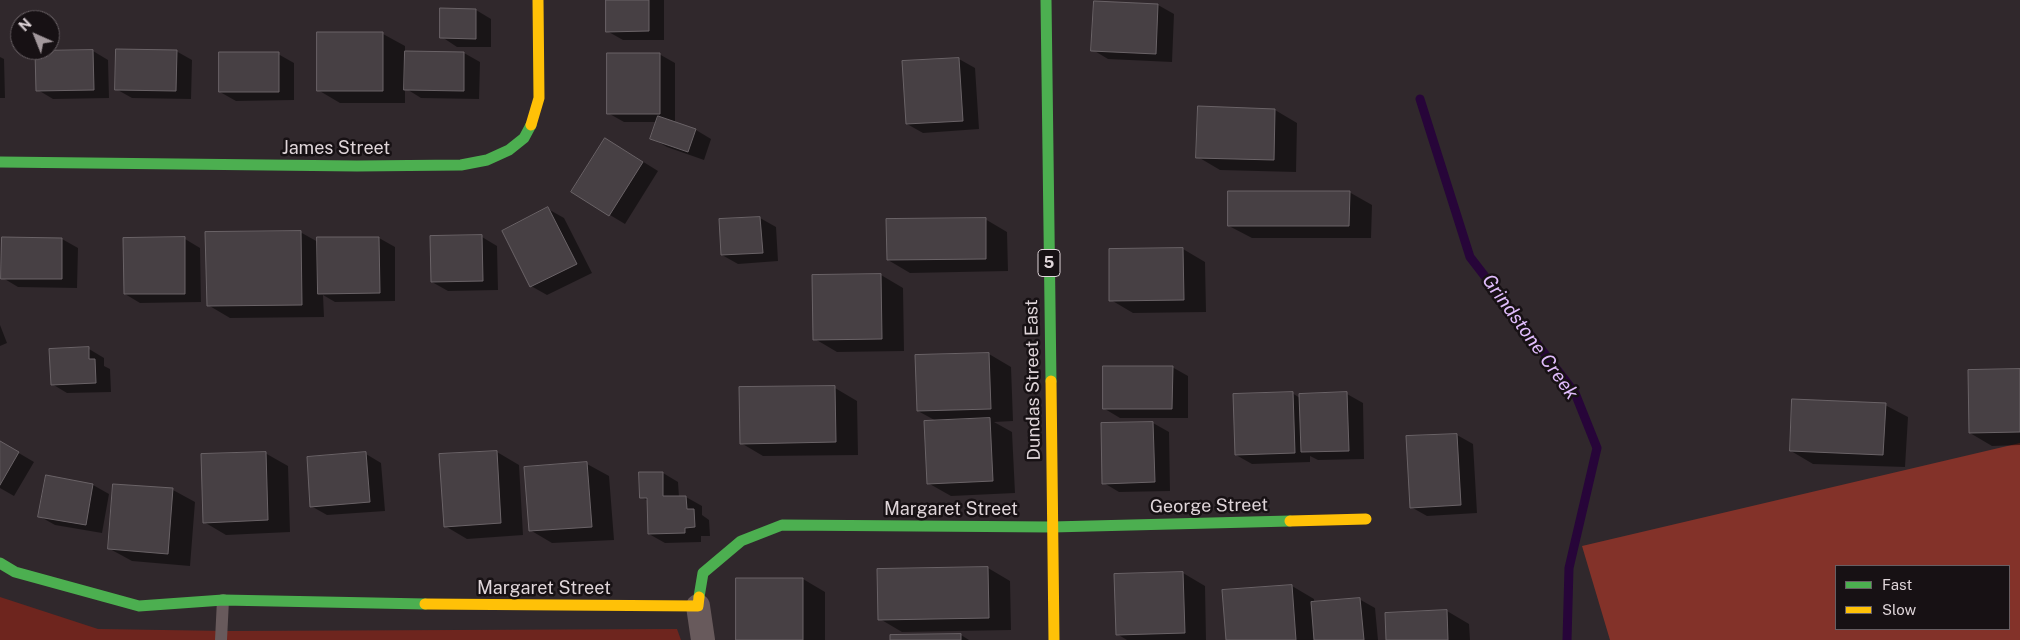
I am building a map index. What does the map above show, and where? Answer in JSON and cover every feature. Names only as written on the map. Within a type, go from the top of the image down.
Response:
[{"type":"street","name":"James Street","points":[[0,162],[366,166],[461,165],[487,160],[509,150],[524,138],[534,118],[538,98],[538,0]]},
{"type":"street","name":"Dundas Street East","points":[[1046,0],[1054,640]]},
{"type":"street","name":"George Street","points":[[1052,527],[1366,519]]},
{"type":"street","name":"Margaret Street","points":[[0,564],[15,572],[138,606],[223,600],[519,606],[698,606],[703,573],[741,541],[782,525],[1052,527]]},
{"type":"street","points":[[698,606],[703,640]]},
{"type":"lane","points":[[221,640],[223,600]]},
{"type":"shaded area","points":[[2020,443],[2020,640],[1610,640],[1582,546]]},
{"type":"shaded area","points":[[0,597],[98,629],[228,631],[677,629],[681,640],[0,640]]},
{"type":"building","points":[[606,0],[649,0],[649,31],[606,32]]},
{"type":"building","points":[[1094,1],[1158,4],[1156,54],[1091,51]]},
{"type":"building","points":[[440,8],[476,9],[476,39],[440,38]]},
{"type":"building","points":[[317,32],[383,32],[383,91],[317,91]]},
{"type":"building","points":[[116,49],[177,50],[176,91],[115,90]]},
{"type":"building","points":[[93,50],[94,90],[36,91],[35,60],[60,60],[60,51]]},
{"type":"building","points":[[405,51],[464,52],[464,91],[404,90]]},
{"type":"building","points":[[219,52],[279,52],[279,92],[219,92]]},
{"type":"building","points":[[607,53],[660,53],[660,114],[607,114]]},
{"type":"building","points":[[959,58],[963,121],[906,124],[902,61]]},
{"type":"building","points":[[1198,106],[1275,109],[1274,160],[1196,158]]},
{"type":"building","points":[[658,116],[696,129],[688,152],[650,139]]},
{"type":"building","points":[[605,138],[643,162],[609,216],[571,192]]},
{"type":"building","points":[[1228,191],[1350,191],[1349,226],[1228,226]]},
{"type":"building","points":[[548,207],[577,264],[530,287],[502,231]]},
{"type":"building","points":[[760,217],[763,253],[721,255],[719,219]]},
{"type":"building","points":[[986,218],[986,259],[887,260],[886,219]]},
{"type":"building","points":[[301,231],[302,305],[207,306],[205,232]]},
{"type":"building","points":[[482,235],[483,281],[431,282],[430,236]]},
{"type":"building","points":[[2,237],[62,238],[62,279],[1,279]]},
{"type":"building","points":[[185,237],[185,294],[124,294],[123,238]]},
{"type":"building","points":[[317,237],[379,237],[380,293],[318,294]]},
{"type":"building","points":[[1183,248],[1184,300],[1109,301],[1109,249]]},
{"type":"building","points":[[881,274],[882,339],[813,340],[812,275]]},
{"type":"building","points":[[89,347],[89,359],[95,359],[96,383],[51,385],[49,349]]},
{"type":"building","points":[[989,353],[991,409],[917,411],[915,355]]},
{"type":"building","points":[[1103,366],[1173,366],[1172,409],[1103,409]]},
{"type":"building","points":[[2020,369],[2020,432],[1969,433],[1968,370]]},
{"type":"building","points":[[835,386],[836,442],[740,444],[739,387]]},
{"type":"building","points":[[1293,392],[1295,453],[1235,455],[1233,394]]},
{"type":"building","points":[[1347,392],[1349,451],[1301,452],[1299,394]]},
{"type":"building","points":[[1792,399],[1886,403],[1883,455],[1790,451]]},
{"type":"building","points":[[990,418],[993,481],[927,484],[924,421]]},
{"type":"building","points":[[1153,422],[1155,482],[1102,484],[1101,423]]},
{"type":"building","points":[[1457,434],[1461,505],[1410,508],[1406,436]]},
{"type":"building","points":[[0,441],[19,452],[0,485]]},
{"type":"building","points":[[497,451],[501,523],[444,527],[439,454]]},
{"type":"building","points":[[266,452],[268,520],[203,523],[201,454]]},
{"type":"building","points":[[366,452],[370,502],[310,507],[307,457]]},
{"type":"building","points":[[587,462],[592,527],[529,531],[524,467]]},
{"type":"building","points":[[639,472],[663,472],[663,496],[686,496],[687,509],[694,509],[695,527],[685,528],[685,533],[648,534],[647,498],[640,498]]},
{"type":"building","points":[[46,475],[93,484],[86,525],[38,517]]},
{"type":"building","points":[[113,484],[173,488],[168,554],[108,549]]},
{"type":"building","points":[[988,567],[989,618],[878,620],[877,569]]},
{"type":"building","points":[[1183,572],[1185,633],[1116,635],[1114,574]]},
{"type":"building","points":[[736,578],[803,578],[803,640],[736,640]]},
{"type":"building","points":[[1292,585],[1296,640],[1226,640],[1222,590]]},
{"type":"building","points":[[1360,598],[1364,640],[1314,640],[1311,602]]},
{"type":"building","points":[[1447,610],[1448,640],[1386,640],[1385,613]]},
{"type":"building","points":[[961,634],[961,640],[890,640],[890,635]]},
{"type":"waterway","name":"Grindstone Creek","points":[[1420,99],[1470,257],[1575,393],[1597,448],[1569,568],[1567,640]]},
{"type":"traffic: fast","points":[[1046,0],[1051,381]]},
{"type":"traffic: fast","points":[[0,162],[357,166],[461,165],[487,160],[509,150],[524,138],[531,125]]},
{"type":"traffic: fast","points":[[699,597],[703,573],[741,541],[782,525],[1052,527],[1290,521]]},
{"type":"traffic: fast","points":[[0,563],[15,572],[139,606],[223,600],[425,604]]},
{"type":"traffic: slow","points":[[531,125],[539,98],[538,0]]},
{"type":"traffic: slow","points":[[1051,381],[1054,640]]},
{"type":"traffic: slow","points":[[1290,521],[1366,519]]},
{"type":"traffic: slow","points":[[425,604],[698,606],[699,597]]}]
